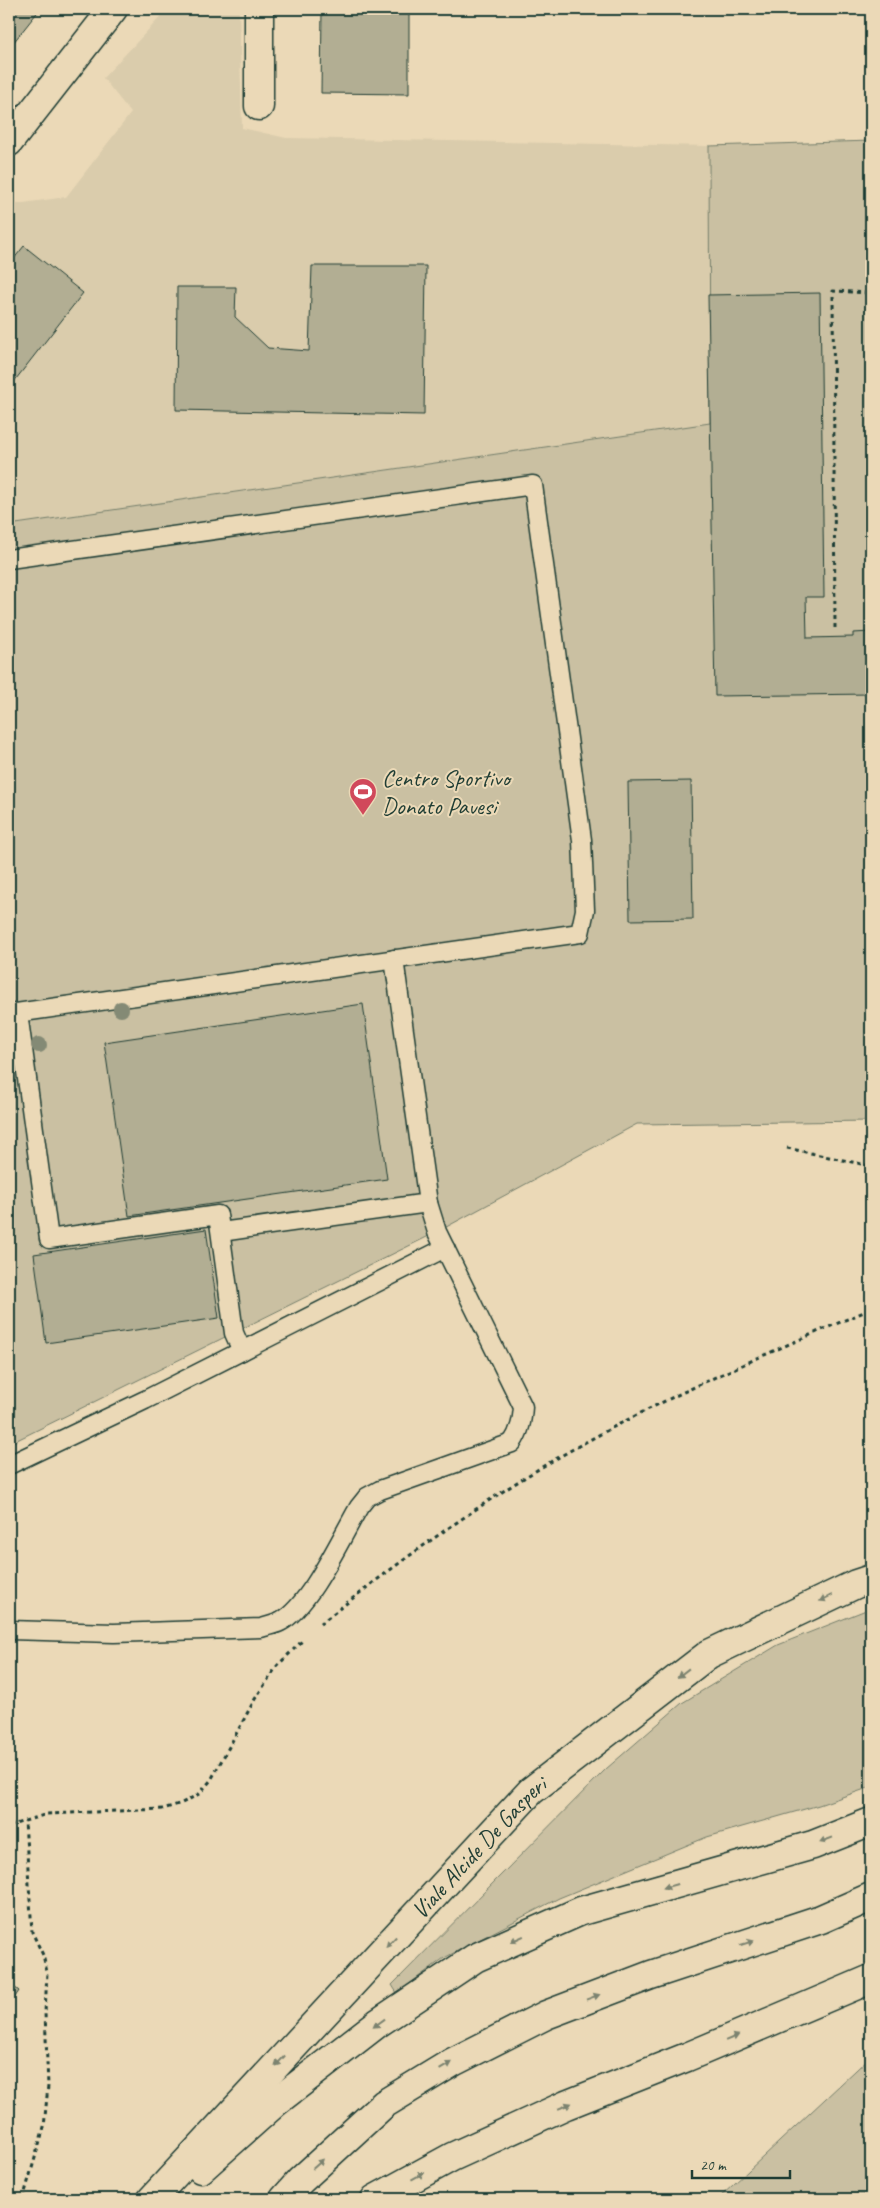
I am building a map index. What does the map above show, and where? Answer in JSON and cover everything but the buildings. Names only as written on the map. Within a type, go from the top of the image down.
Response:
[{"type":"main road","points":[[9,142],[113,9]]},
{"type":"main road","points":[[259,9],[259,106]]},
{"type":"main road","name":"Viale Alcide De Gasperi","points":[[152,2199],[531,1791],[709,1654],[856,1584],[871,1579]]},
{"type":"main road","points":[[168,2199],[276,2102],[378,2024],[475,1958],[582,1911],[813,1845],[871,1822]]},
{"type":"main road","points":[[284,2199],[300,2181],[384,2104],[452,2062],[546,2014],[651,1975],[821,1919],[871,1897]]},
{"type":"main road","points":[[821,1919],[871,1912]]},
{"type":"main road","points":[[375,2199],[452,2157],[566,2105],[687,2057],[871,1979]]},
{"type":"lane","points":[[9,558],[532,484],[582,840],[585,910],[580,933],[13,1013],[49,1239],[218,1215],[234,1333],[242,1351]]},
{"type":"lane","points":[[9,1630],[124,1633],[261,1628],[280,1622],[293,1612],[309,1593],[359,1507],[368,1496],[512,1443],[519,1433],[522,1406],[437,1232],[428,1203],[394,959]]},
{"type":"lane","points":[[221,1232],[428,1203]]},
{"type":"lane","points":[[9,1465],[145,1400],[445,1248]]},
{"type":"path","points":[[835,628],[833,291],[871,293]]},
{"type":"path","points":[[787,1148],[871,1166]]},
{"type":"path","points":[[314,1630],[396,1564],[519,1481],[564,1455],[667,1399],[871,1309]]},
{"type":"path","points":[[9,1826],[46,1814],[163,1809],[199,1794],[211,1780],[255,1699],[277,1666],[308,1635]]},
{"type":"path","points":[[23,2199],[44,2126],[48,2086],[45,2013],[47,1972],[43,1955],[32,1932],[25,1820]]},
{"type":"shaded area","points":[[168,9],[239,9],[242,128],[286,138],[709,146],[710,423],[9,525],[9,205],[66,197],[131,113],[103,78]]},
{"type":"shaded area","name":"Centro Sportivo Donato Pavesi","points":[[871,141],[871,1121],[637,1124],[437,1232],[9,1444],[9,525],[710,423],[709,146]]},
{"type":"shaded area","points":[[871,1608],[871,1787],[819,1805],[707,1837],[559,1898],[444,1958],[397,1993],[392,1985],[606,1769],[682,1703],[778,1645]]},
{"type":"shaded area","points":[[871,2056],[871,2199],[718,2199]]},
{"type":"place","name":"Centro Sportivo Donato Pavesi","points":[[363,816]]}]
